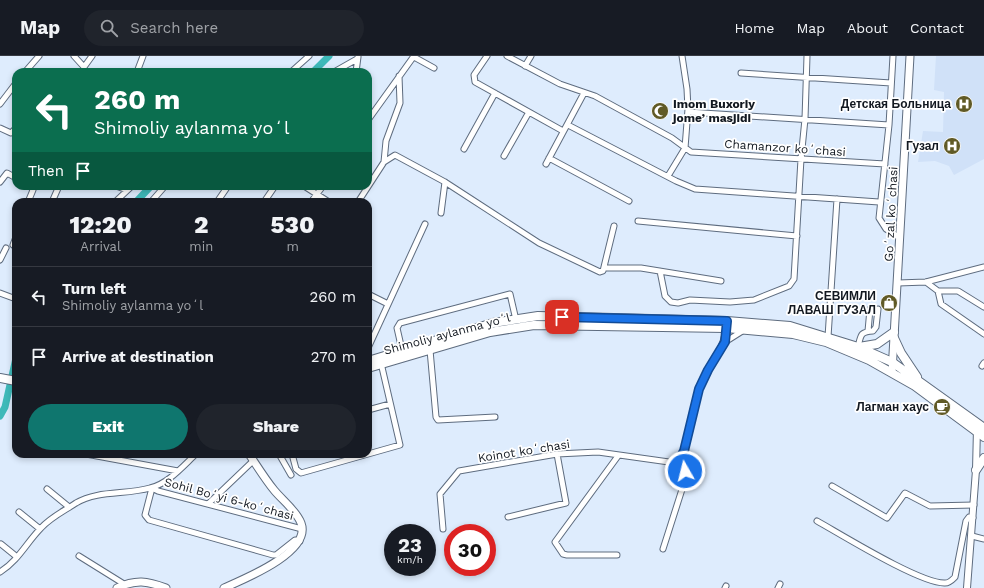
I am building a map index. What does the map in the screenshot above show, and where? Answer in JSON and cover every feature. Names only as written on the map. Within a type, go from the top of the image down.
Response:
[{"type":"main road","name":"Goʻzal koʻchasi","points":[[892,372],[910,56]]},
{"type":"main road","name":"Shimoliy aylanma yoʻl","points":[[380,361],[402,350],[493,323],[538,316],[586,321],[790,326],[858,347],[892,362],[979,428],[984,437]]},
{"type":"main road","name":"Shimoliy aylanma yoʻl","points":[[372,362],[430,350],[502,329],[586,321]]},
{"type":"main road","name":"Shimoliy aylanma yoʻl","points":[[727,325],[744,330],[794,334],[826,342],[869,360],[892,372],[979,428]]},
{"type":"main road","points":[[858,347],[877,344],[894,335],[901,353],[919,381]]},
{"type":"main road","points":[[0,378],[12,380]]},
{"type":"main road","points":[[976,470],[984,458]]},
{"type":"main road","points":[[224,588],[260,571],[284,555],[300,541],[302,529],[296,516],[273,489],[253,460]]},
{"type":"main road","points":[[116,588],[124,584],[138,581],[149,581],[166,588]]},
{"type":"street","points":[[28,68],[39,56]]},
{"type":"street","points":[[74,56],[83,68]]},
{"type":"street","points":[[85,68],[92,56]]},
{"type":"street","points":[[138,68],[143,56]]},
{"type":"street","points":[[296,68],[309,56]]},
{"type":"street","points":[[487,56],[473,78],[475,82],[563,131]]},
{"type":"street","name":"Chamanzor koʻchasi","points":[[506,56],[560,84],[595,96],[672,138],[691,152],[885,164]]},
{"type":"street","points":[[525,66],[531,56]]},
{"type":"street","points":[[668,176],[685,148],[688,112],[687,89],[682,56]]},
{"type":"street","points":[[660,271],[663,292],[671,302],[754,300],[780,290],[792,283],[800,196],[807,56]]},
{"type":"street","points":[[888,56],[893,58],[892,83],[885,164],[879,202],[879,218],[886,229],[900,238]]},
{"type":"street","points":[[340,68],[358,57]]},
{"type":"street","points":[[357,68],[358,57]]},
{"type":"street","points":[[372,114],[414,57],[434,68]]},
{"type":"street","points":[[741,73],[892,83]]},
{"type":"street","points":[[384,162],[386,141],[400,103],[399,76]]},
{"type":"street","points":[[0,104],[12,88]]},
{"type":"street","points":[[464,149],[495,93]]},
{"type":"street","points":[[546,164],[584,93]]},
{"type":"street","points":[[504,156],[529,112]]},
{"type":"street","points":[[688,112],[889,125]]},
{"type":"street","points":[[568,125],[687,186],[704,190],[879,202]]},
{"type":"street","points":[[0,128],[10,133],[12,131]]},
{"type":"street","points":[[372,180],[384,162],[392,156],[399,155],[445,182],[539,243],[600,272],[602,272],[604,268],[614,226]]},
{"type":"street","points":[[549,158],[629,201]]},
{"type":"street","points":[[0,182],[6,173],[12,176]]},
{"type":"street","points":[[441,214],[445,182]]},
{"type":"street","points":[[119,198],[127,190]]},
{"type":"street","points":[[154,198],[161,190]]},
{"type":"street","points":[[310,190],[323,198]]},
{"type":"street","points":[[314,198],[320,190]]},
{"type":"street","points":[[828,337],[837,199]]},
{"type":"street","points":[[638,221],[797,236]]},
{"type":"street","points":[[372,339],[425,224]]},
{"type":"street","points":[[0,260],[6,248]]},
{"type":"street","points":[[898,283],[926,282],[984,267]]},
{"type":"street","points":[[604,268],[641,268],[721,281]]},
{"type":"street","points":[[926,282],[938,292],[941,304],[984,334]]},
{"type":"street","points":[[938,292],[958,291],[984,307]]},
{"type":"street","points":[[0,293],[12,298]]},
{"type":"street","points":[[402,350],[397,328],[400,323],[478,301],[510,294],[516,320]]},
{"type":"street","points":[[372,296],[388,304]]},
{"type":"street","points":[[868,332],[870,309]]},
{"type":"street","points":[[858,347],[862,334],[873,331],[876,327],[878,309]]},
{"type":"street","points":[[663,549],[685,480],[685,471],[680,458],[684,451],[699,389],[708,370],[725,342],[727,325]]},
{"type":"street","points":[[725,342],[744,330]]},
{"type":"street","points":[[430,350],[436,417],[438,420],[495,417]]},
{"type":"street","points":[[372,454],[398,447],[400,443],[380,361]]},
{"type":"street","points":[[372,409],[390,404]]},
{"type":"street","points":[[967,588],[979,428]]},
{"type":"street","name":"Koinot koʻchasi","points":[[443,529],[440,494],[459,471],[557,454],[598,452],[669,462],[676,461],[680,458]]},
{"type":"street","points":[[508,517],[566,503],[557,454]]},
{"type":"street","points":[[617,555],[567,555],[563,554],[555,542],[618,456]]},
{"type":"street","points":[[108,458],[178,471]]},
{"type":"street","points":[[0,572],[10,565],[40,528],[52,517],[78,502],[103,494],[152,488],[178,471],[192,458]]},
{"type":"street","points":[[281,458],[291,475]]},
{"type":"street","points":[[293,458],[296,469],[301,473],[357,458]]},
{"type":"street","points":[[208,504],[253,460]]},
{"type":"street","points":[[832,486],[887,518],[905,493],[930,506],[974,506]]},
{"type":"street","points":[[152,488],[145,515],[149,520],[273,555],[276,555],[295,540],[300,541]]},
{"type":"street","name":"Sohil Boʻyi 6-koʻchasi","points":[[152,488],[158,491],[302,529]]},
{"type":"street","points":[[47,489],[69,507]]},
{"type":"street","points":[[19,512],[40,528]]},
{"type":"street","points":[[818,521],[914,574],[945,584],[951,582],[955,577],[966,521],[969,518],[972,518]]},
{"type":"street","points":[[972,536],[984,539]]},
{"type":"street","points":[[1,544],[17,557]]},
{"type":"street","points":[[78,556],[124,584]]},
{"type":"shaded area","points":[[936,56],[984,56],[984,159],[954,175],[949,166],[935,161],[918,162],[923,131],[943,132],[944,92],[934,90]]},
{"type":"waterway","points":[[317,68],[329,56]]},
{"type":"waterway","points":[[140,198],[147,190]]},
{"type":"waterway","points":[[0,416],[5,407],[12,376]]},
{"type":"place","name":"Детская Больница","points":[[964,104]]},
{"type":"place","name":"Imom Buxoriy jome’ masjidi","points":[[660,111]]},
{"type":"place","name":"Гузал","points":[[952,146]]},
{"type":"place","name":"СЕВИМЛИ ЛАВАШ ГУЗАЛ","points":[[889,303]]},
{"type":"place","name":"Лагман хаус","points":[[942,407]]},
{"type":"route","points":[[562,317],[727,321],[725,342],[708,370],[699,389],[684,451],[680,458],[685,471]]}]
